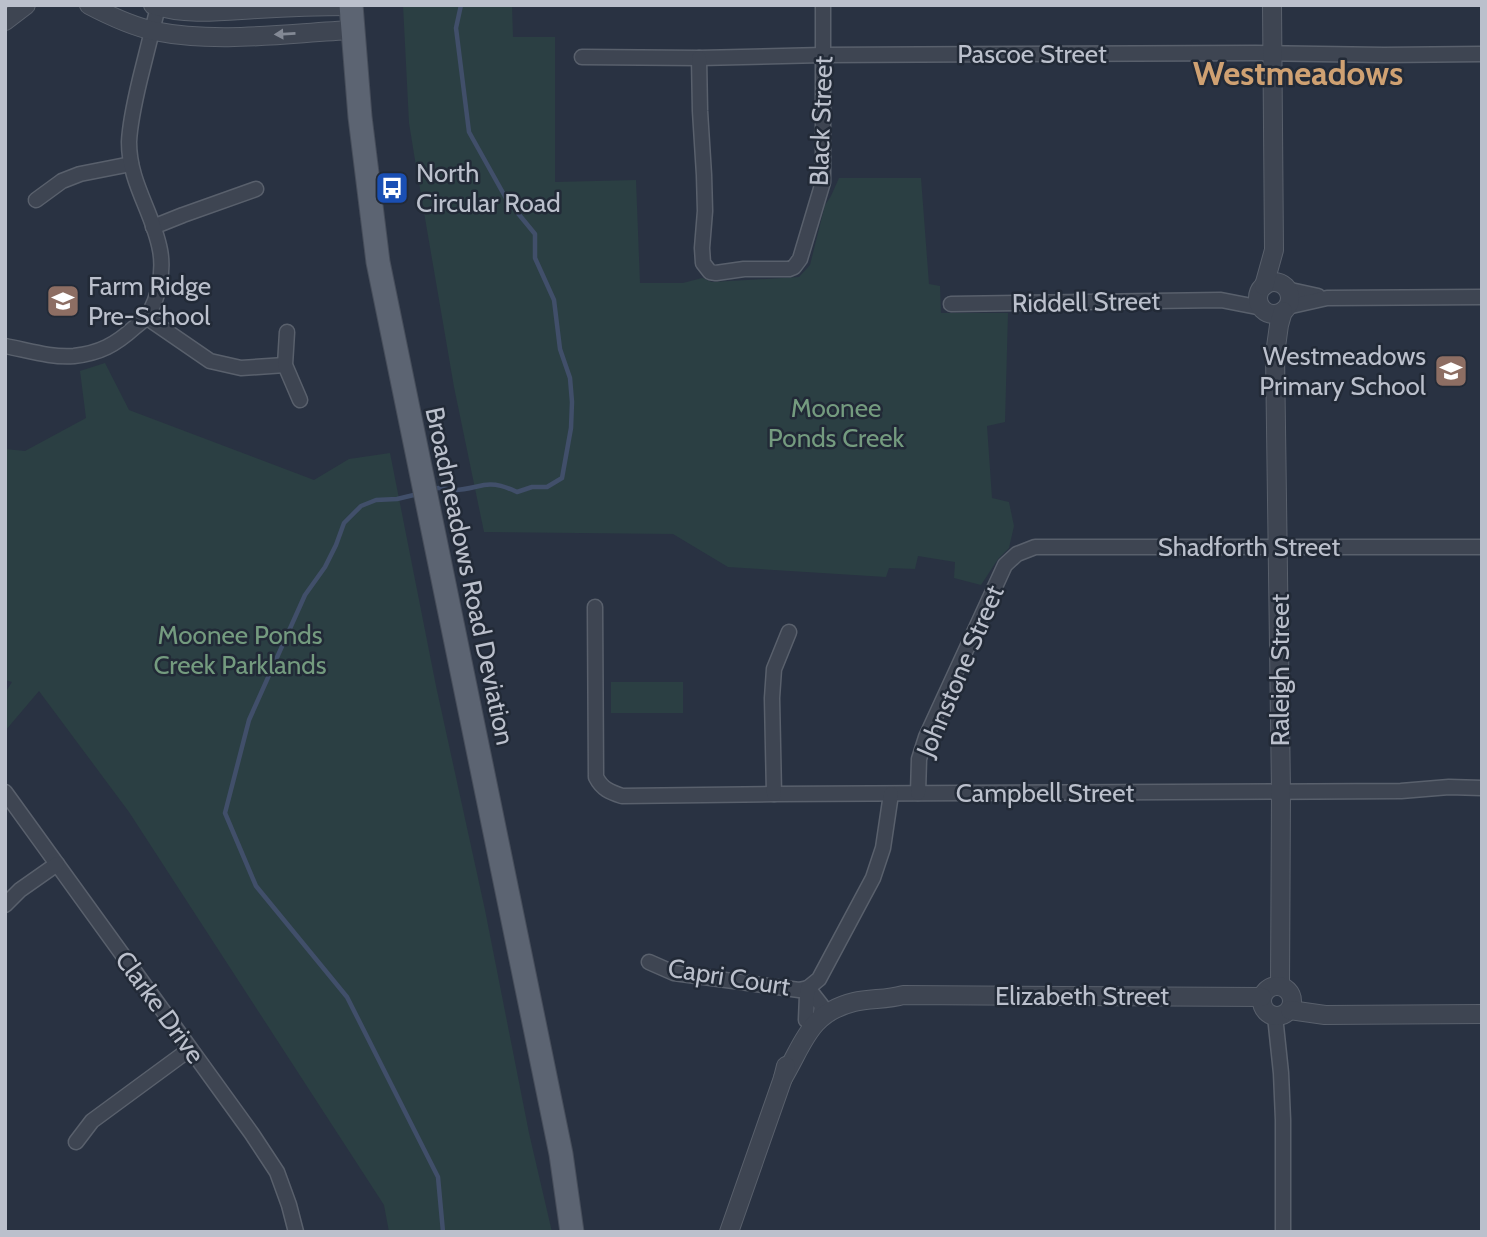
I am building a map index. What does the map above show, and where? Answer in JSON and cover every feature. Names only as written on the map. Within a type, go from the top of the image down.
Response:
[{"type":"main road","name":"Broadmeadows Road Deviation","points":[[351,6],[373,234],[561,1154],[572,1232]]},
{"type":"main road","name":"Broadmeadows Road Deviation","points":[[561,1154],[584,1232]]},
{"type":"street","points":[[6,20],[26,5]]},
{"type":"street","points":[[89,5],[118,20],[152,31],[194,36],[252,36],[353,30]]},
{"type":"street","name":"Black Street","points":[[699,58],[705,211],[703,263],[710,272],[716,273],[794,267],[800,259],[823,183],[823,5]]},
{"type":"street","points":[[1272,5],[1274,250],[1290,298],[1285,309]]},
{"type":"street","points":[[5,346],[52,355],[72,356],[94,352],[111,346],[146,317],[155,299],[161,272],[160,250],[138,191],[129,142],[155,6],[184,12],[351,6]]},
{"type":"street","points":[[249,10],[252,36]]},
{"type":"street","name":"Pascoe Street","points":[[582,57],[1482,54]]},
{"type":"street","points":[[36,200],[62,181],[80,174],[131,164]]},
{"type":"street","points":[[153,227],[256,189]]},
{"type":"street","points":[[1274,250],[1258,299],[1263,309],[1271,314],[1280,313],[1303,302],[1326,298],[1482,297]]},
{"type":"street","points":[[1263,288],[1273,283],[1326,298]]},
{"type":"street","name":"Riddell Street","points":[[951,304],[1221,300],[1243,297],[1263,288]]},
{"type":"street","name":"Riddell Street","points":[[1221,300],[1263,309]]},
{"type":"street","name":"Raleigh Street","points":[[1263,309],[1275,354]]},
{"type":"street","name":"Raleigh Street","points":[[1280,985],[1281,792],[1275,354],[1279,325],[1285,309]]},
{"type":"street","points":[[146,317],[210,361],[241,368],[285,365]]},
{"type":"street","points":[[287,332],[285,365],[300,400]]},
{"type":"street","name":"Shadforth Street","points":[[1017,554],[1035,547],[1482,547]]},
{"type":"street","name":"Johnstone Street","points":[[918,793],[919,759],[926,737],[1005,565],[1017,554]]},
{"type":"street","name":"Campbell Street","points":[[595,607],[596,777],[602,787],[622,796],[1401,791],[1449,787],[1482,788]]},
{"type":"street","points":[[774,793],[774,669],[789,632]]},
{"type":"street","name":"Clarke Drive","points":[[5,792],[252,1134],[277,1172],[296,1232]]},
{"type":"street","points":[[816,1015],[807,995],[808,989],[820,979],[873,878],[883,848],[891,794]]},
{"type":"street","points":[[5,905],[20,890],[57,864]]},
{"type":"street","name":"Capri Court","points":[[649,962],[674,973],[797,990],[808,989]]},
{"type":"street","points":[[1283,1232],[1282,1013],[1293,1003],[1293,997],[1289,990],[1280,985],[1266,990],[1262,998],[1264,1009],[1268,1013],[1282,1013],[1325,1015],[1482,1014]]},
{"type":"street","points":[[808,989],[816,1015]]},
{"type":"street","name":"Elizabeth Street","points":[[816,1015],[839,997],[859,991],[891,991],[902,995],[1262,998]]},
{"type":"street","points":[[729,1232],[783,1078],[788,1052],[797,1031],[816,1015]]},
{"type":"street","points":[[76,1142],[92,1121],[190,1049]]},
{"type":"green space","name":"Moonee Ponds Creek","points":[[403,5],[512,5],[513,37],[555,37],[555,182],[636,180],[640,283],[683,283],[702,278],[712,282],[799,277],[810,265],[825,205],[839,178],[921,178],[929,284],[940,286],[941,313],[1008,313],[1005,422],[987,426],[992,498],[1009,502],[1014,526],[1009,548],[998,559],[981,585],[954,578],[955,562],[918,556],[915,569],[889,568],[886,577],[728,567],[673,534],[484,532],[454,387],[409,123]]},
{"type":"green space","name":"Moonee Ponds Creek Parklands","points":[[105,363],[129,410],[314,480],[349,459],[390,453],[436,686],[552,1232],[389,1232],[384,1205],[129,812],[39,691],[5,731],[5,693],[12,682],[5,680],[5,449],[25,451],[86,418],[80,371]]},
{"type":"green space","points":[[611,682],[683,682],[683,713],[611,713]]},
{"type":"waterway","name":"Moonee Ponds Creek","points":[[433,489],[459,490],[493,485],[517,492],[532,487],[547,487],[562,478],[571,428],[570,378],[560,349],[554,300],[535,258],[535,234],[507,200],[469,132],[456,28],[461,5]]},
{"type":"waterway","name":"Moonee Ponds Creek","points":[[418,494],[376,500],[361,506],[344,523],[325,567],[305,595],[249,720],[225,813],[256,886],[347,997],[438,1177],[443,1232]]},
{"type":"place","name":"North Circular Road","points":[[392,188]]},
{"type":"place","name":"Farm Ridge Pre-School","points":[[63,301]]},
{"type":"place","name":"Westmeadows Primary School","points":[[1451,371]]},
{"type":"district","name":"Westmeadows","points":[[1298,73]]}]
